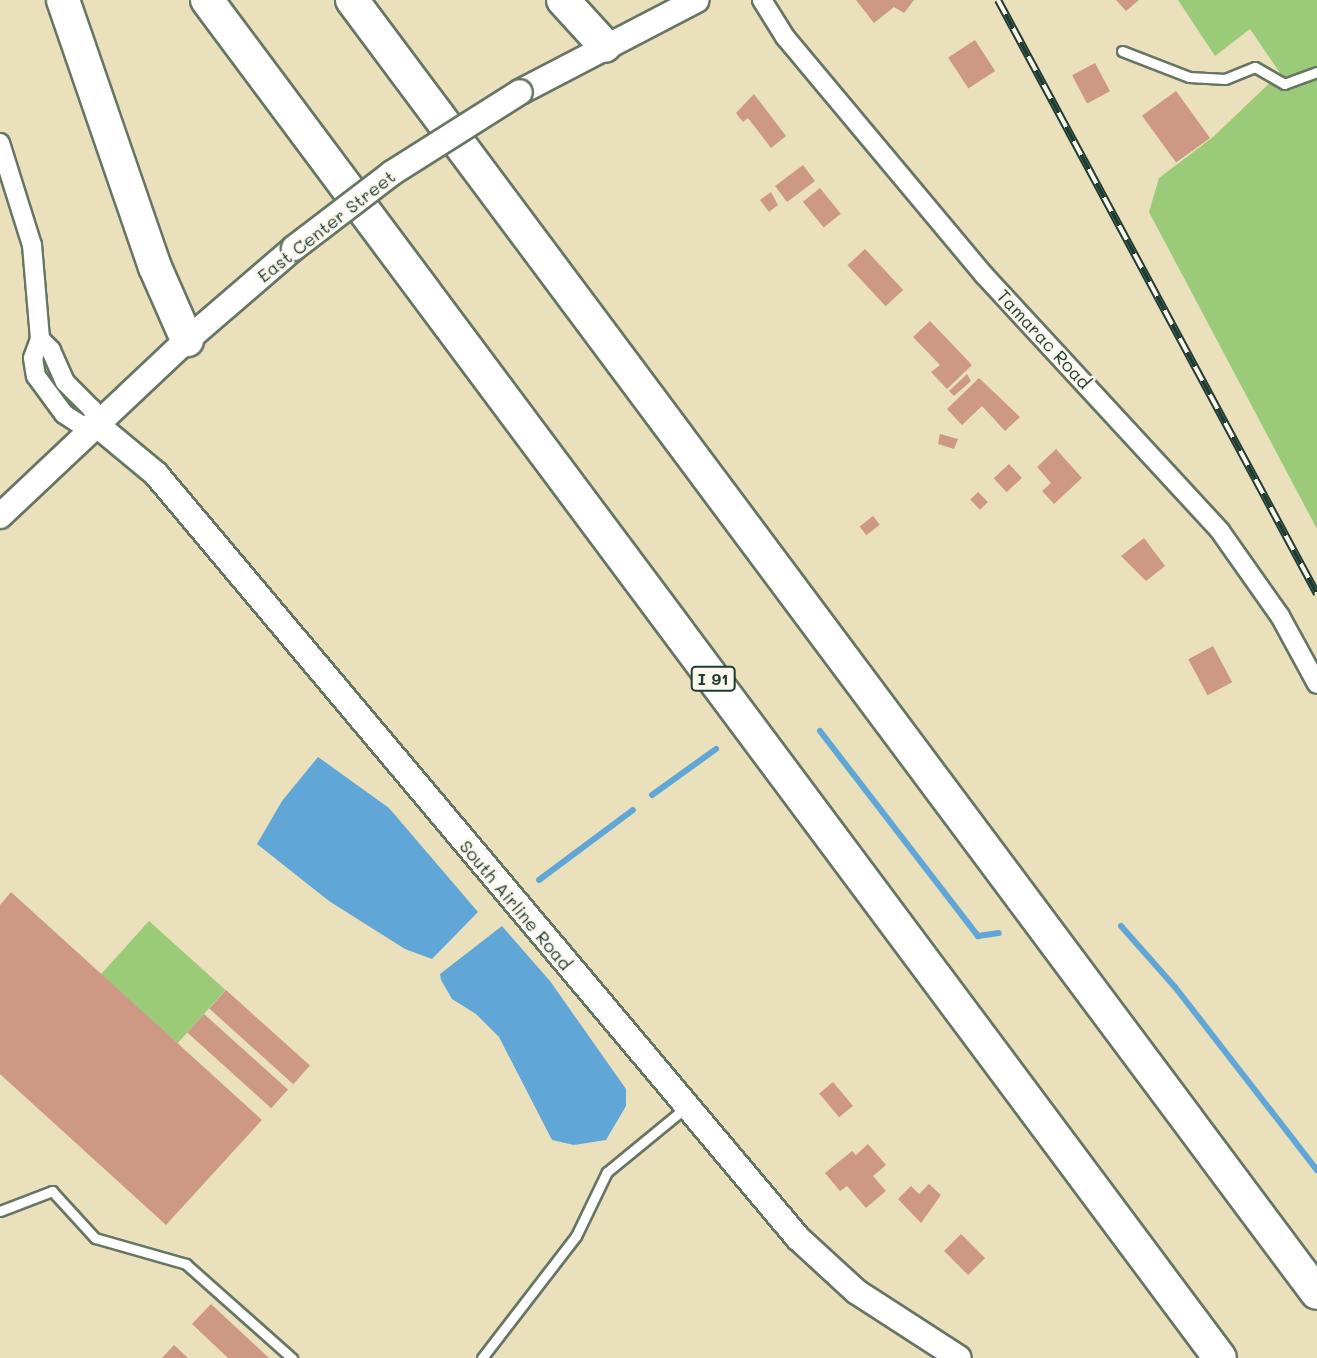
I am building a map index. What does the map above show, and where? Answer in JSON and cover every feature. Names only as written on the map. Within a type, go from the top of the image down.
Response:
[{"type":"highway","points":[[63,0],[155,267],[187,341]]},
{"type":"highway","name":"I 91","points":[[207,0],[1220,1358]]},
{"type":"highway","points":[[352,0],[1317,1293]]},
{"type":"highway","points":[[563,0],[605,46]]},
{"type":"main road","name":"East Center Street","points":[[0,516],[187,341],[294,248],[392,173],[520,92],[697,0]]},
{"type":"main road","name":"South Airline Road","points":[[97,425],[156,474],[770,1207],[831,1270],[878,1308],[959,1358]]},
{"type":"street","name":"Tamarac Road","points":[[762,0],[785,37],[984,275],[1220,531],[1280,616],[1317,684]]},
{"type":"street","points":[[0,144],[32,245],[40,339],[33,358],[41,386],[69,418],[81,425],[97,425]]},
{"type":"lane","points":[[1122,51],[1189,77],[1225,79],[1255,67],[1284,84],[1317,72]]},
{"type":"lane","points":[[482,1358],[576,1236],[607,1172],[686,1107]]},
{"type":"lane","points":[[0,1211],[52,1191],[94,1238],[186,1264],[292,1358]]},
{"type":"green space","points":[[1178,0],[1317,0],[1317,529],[1149,212],[1159,178],[1213,137],[1280,73],[1250,29],[1215,56]]},
{"type":"green space","points":[[149,921],[226,990],[177,1043],[101,975]]},
{"type":"water","points":[[318,757],[389,808],[478,912],[432,959],[405,949],[329,901],[257,844],[282,801]]},
{"type":"water","points":[[502,926],[550,981],[626,1089],[626,1106],[606,1140],[574,1145],[552,1140],[499,1037],[476,1014],[452,999],[441,980],[440,974]]},
{"type":"building","points":[[856,0],[914,0],[904,13],[894,7],[874,23]]},
{"type":"building","points":[[1116,0],[1139,0],[1126,11]]},
{"type":"building","points":[[975,40],[995,71],[968,88],[948,57]]},
{"type":"building","points":[[1095,63],[1110,91],[1087,103],[1072,75]]},
{"type":"building","points":[[1176,91],[1210,138],[1176,163],[1142,116]]},
{"type":"building","points":[[754,94],[786,136],[771,148],[748,118],[743,122],[736,113]]},
{"type":"building","points":[[803,165],[815,181],[787,202],[775,186]]},
{"type":"building","points":[[820,188],[841,214],[824,227],[803,202]]},
{"type":"building","points":[[771,192],[778,205],[769,212],[760,200]]},
{"type":"building","points":[[865,249],[903,290],[886,306],[847,265]]},
{"type":"building","points":[[930,321],[972,365],[947,389],[931,372],[940,365],[913,337]]},
{"type":"building","points":[[967,374],[971,381],[954,396],[949,391]]},
{"type":"building","points":[[979,378],[1020,417],[1005,431],[982,406],[962,425],[947,409]]},
{"type":"building","points":[[940,434],[958,439],[954,449],[938,444]]},
{"type":"building","points":[[1056,449],[1082,478],[1054,504],[1042,491],[1051,483],[1037,467]]},
{"type":"building","points":[[1009,464],[1022,478],[1007,492],[994,478]]},
{"type":"building","points":[[978,492],[988,502],[980,510],[970,500]]},
{"type":"building","points":[[873,516],[880,525],[866,535],[860,526]]},
{"type":"building","points":[[1144,538],[1165,566],[1146,581],[1121,556]]},
{"type":"building","points":[[1213,646],[1232,682],[1208,695],[1188,659]]},
{"type":"building","points":[[11,892],[262,1120],[166,1225],[0,1074],[0,905]]},
{"type":"building","points":[[226,990],[310,1066],[293,1084],[209,1009]]},
{"type":"building","points":[[204,1014],[288,1090],[271,1108],[187,1033]]},
{"type":"building","points":[[833,1082],[853,1106],[839,1117],[819,1094]]},
{"type":"building","points":[[868,1144],[886,1165],[873,1176],[886,1191],[866,1208],[847,1186],[840,1191],[825,1173],[852,1151],[856,1155]]},
{"type":"building","points":[[929,1184],[941,1195],[921,1223],[898,1199],[911,1186],[919,1194]]},
{"type":"building","points":[[961,1234],[985,1258],[968,1275],[944,1251]]},
{"type":"building","points":[[211,1304],[269,1358],[228,1358],[192,1324]]},
{"type":"building","points":[[174,1345],[188,1358],[162,1358]]},
{"type":"waterway","points":[[820,731],[978,936],[999,933]]},
{"type":"waterway","points":[[652,795],[716,749]]},
{"type":"waterway","points":[[539,880],[633,810]]},
{"type":"waterway","points":[[1121,926],[1175,987],[1317,1170]]},
{"type":"railway","points":[[998,0],[1317,594]]}]
